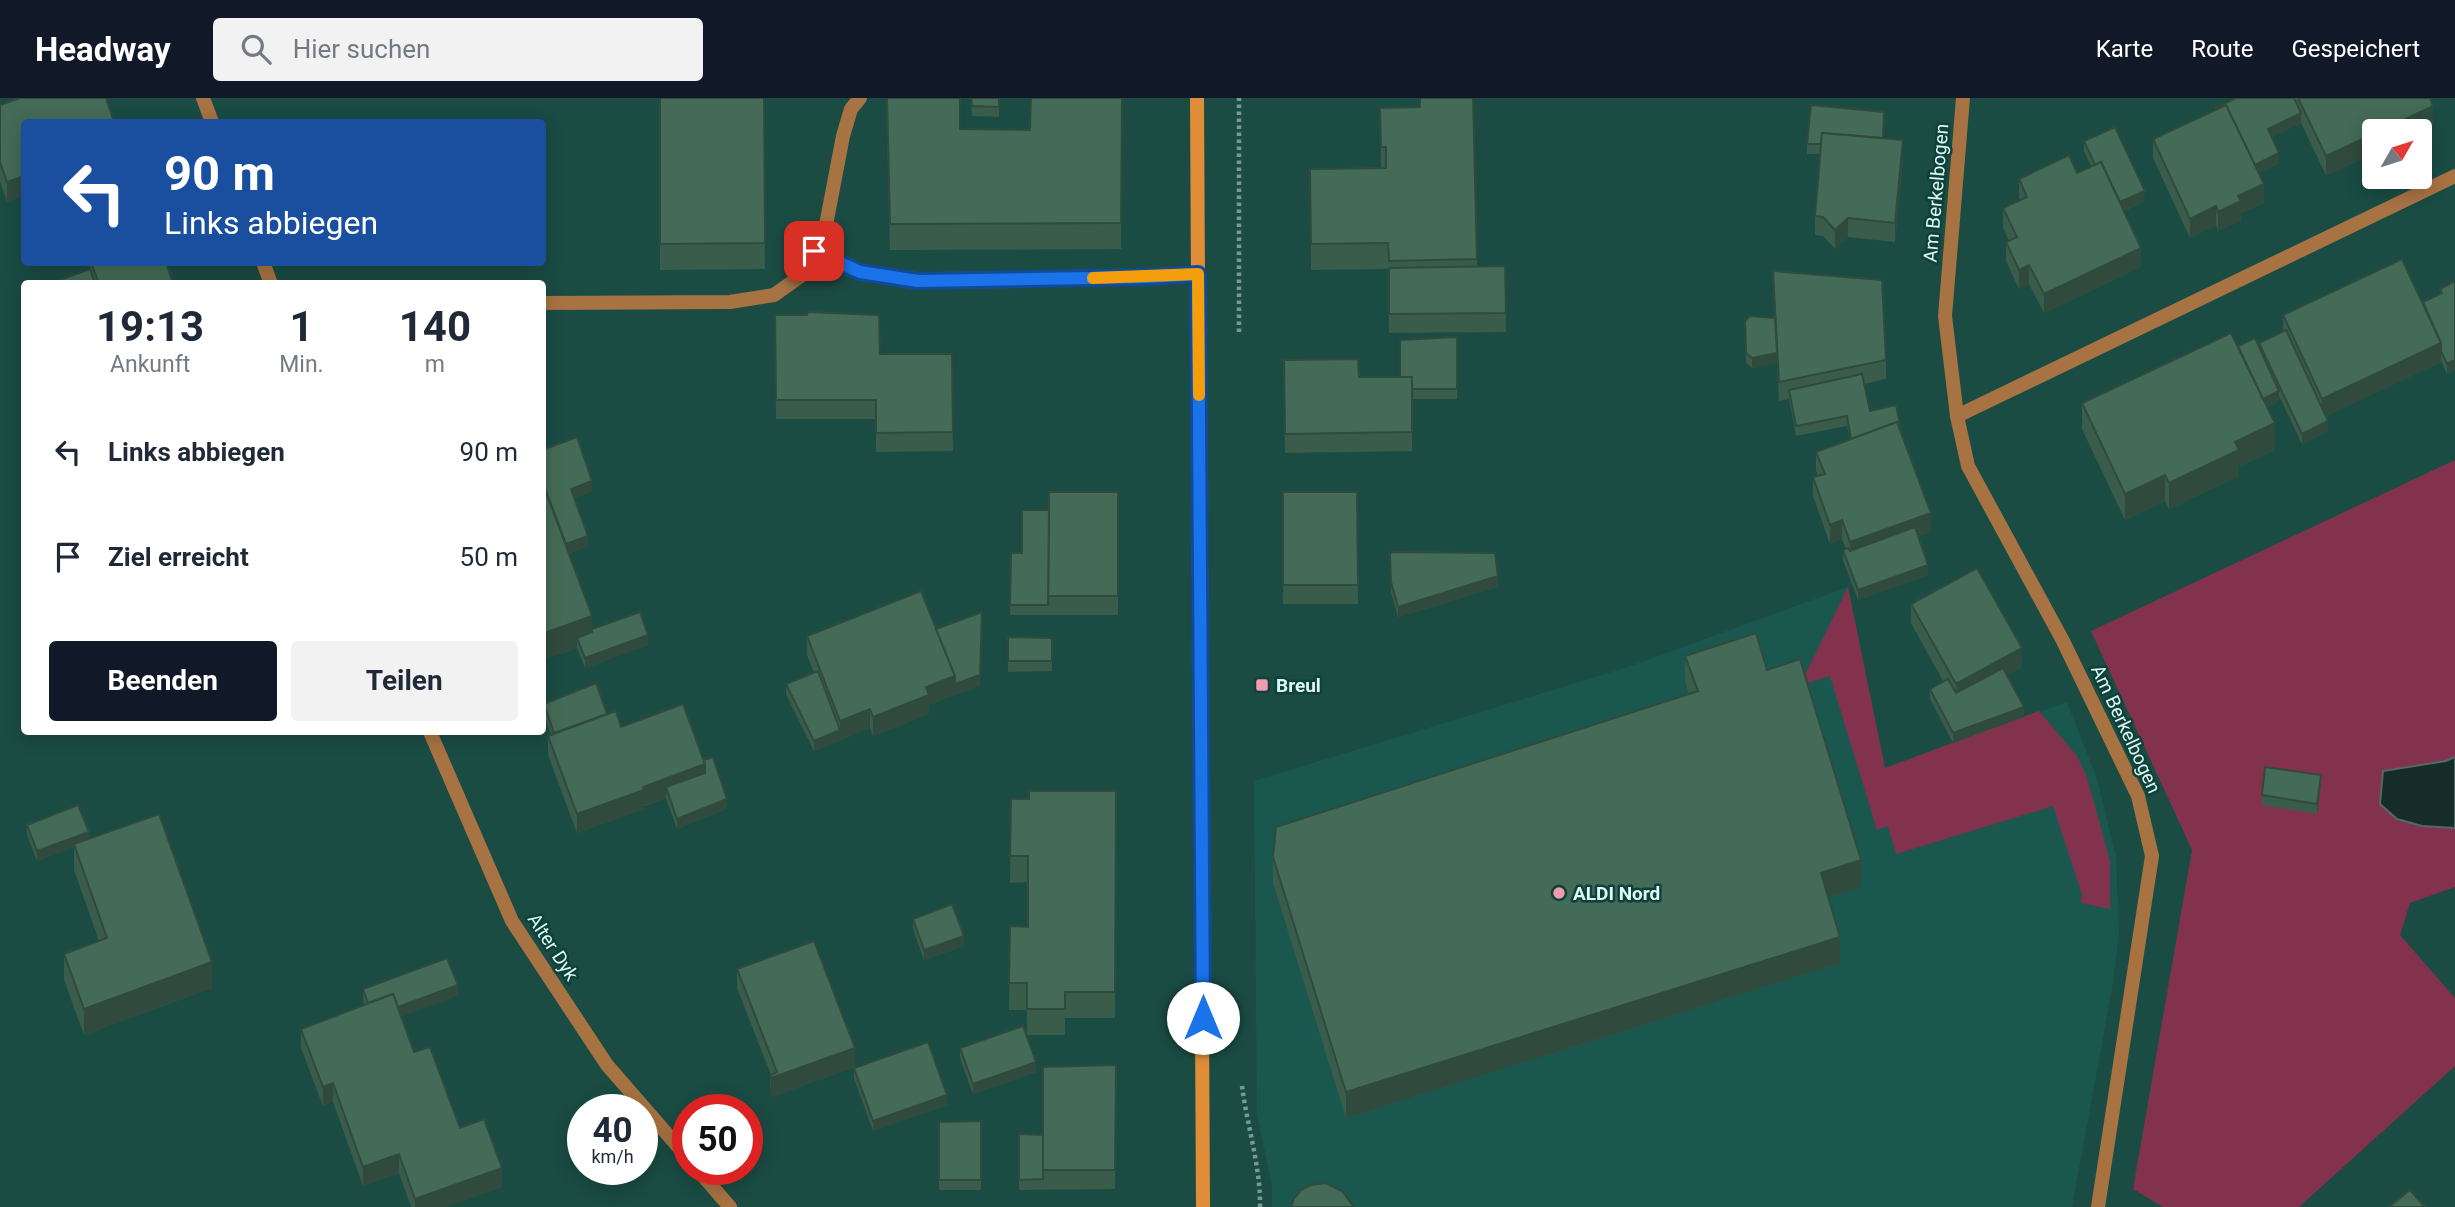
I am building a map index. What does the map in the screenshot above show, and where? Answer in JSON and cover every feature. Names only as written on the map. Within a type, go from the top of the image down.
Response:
[{"type":"main road","points":[[1197,98],[1203,1207]]},
{"type":"street","points":[[203,98],[211,119]]},
{"type":"street","points":[[546,303],[730,302],[774,295],[805,273],[826,225],[843,136],[851,110],[860,98]]},
{"type":"street","name":"Am Berkelbogen","points":[[1963,98],[1945,316],[1957,416],[1968,466],[2063,641],[2138,796],[2152,856],[2098,1207]]},
{"type":"street","points":[[1957,416],[2455,176]]},
{"type":"street","points":[[814,251],[860,272],[918,281],[1198,274]]},
{"type":"street","name":"Alter Dyk","points":[[431,735],[512,921],[607,1065],[672,1140]]},
{"type":"street","points":[[711,1185],[730,1207]]},
{"type":"shaded area","points":[[2455,460],[2455,757],[2446,761],[2422,826],[2455,828],[2455,887],[2410,903],[2400,935],[2455,998],[2455,1066],[2299,1207],[2163,1207],[2133,1189],[2192,850],[2091,631]]},
{"type":"shaded area","points":[[1848,587],[1885,768],[2067,702],[2097,779],[2116,857],[2119,934],[2113,983],[2072,1207],[1272,1207],[1272,1185],[1257,1115],[1254,781],[1625,668]]},
{"type":"shaded area","points":[[1848,587],[1885,768],[2039,711],[2077,756],[2087,777],[2110,861],[2110,909],[2081,903],[2082,894],[2053,806],[1896,854],[1888,826],[1877,830],[1830,676],[1800,685]]},
{"type":"shaded area","points":[[2455,757],[2455,828],[2422,826],[2397,819],[2380,804],[2383,771],[2446,761]]},
{"type":"building","points":[[20,98],[106,98],[113,119],[21,119],[21,177],[7,182],[0,162],[0,105]]},
{"type":"building","points":[[660,98],[764,98],[765,243],[660,244]]},
{"type":"building","points":[[887,98],[960,98],[960,129],[1030,130],[1031,98],[1122,98],[1121,223],[890,224]]},
{"type":"building","points":[[971,98],[999,98],[999,107],[972,106]]},
{"type":"building","points":[[1420,98],[1473,98],[1477,259],[1389,261],[1388,243],[1311,244],[1310,169],[1386,168],[1386,147],[1381,147],[1380,108],[1420,107]]},
{"type":"building","points":[[2236,98],[2294,98],[2301,113],[2268,129],[2279,153],[2255,165],[2226,105],[2216,110],[2215,108]]},
{"type":"building","points":[[2298,98],[2430,98],[2433,106],[2406,119],[2362,119],[2362,139],[2326,156]]},
{"type":"building","points":[[1811,105],[1884,112],[1883,138],[1822,133],[1821,144],[1807,144]]},
{"type":"building","points":[[2226,105],[2264,184],[2238,196],[2241,201],[2218,212],[2216,206],[2190,219],[2153,139]]},
{"type":"building","points":[[2115,127],[2145,191],[2120,202],[2101,162],[2095,165],[2084,141]]},
{"type":"building","points":[[1822,133],[1903,140],[1895,223],[1848,218],[1835,230],[1823,217],[1815,216]]},
{"type":"building","points":[[2069,155],[2077,173],[2101,162],[2141,248],[2044,294],[2029,265],[2019,270],[2006,242],[2017,237],[2003,208],[2027,197],[2019,179]]},
{"type":"building","points":[[2402,259],[2441,343],[2322,399],[2283,315]]},
{"type":"building","points":[[92,266],[167,266],[172,280],[98,280]]},
{"type":"building","points":[[1505,266],[1506,313],[1389,314],[1389,268]]},
{"type":"building","points":[[90,269],[94,280],[60,280]]},
{"type":"building","points":[[1773,271],[1882,280],[1886,360],[1779,382]]},
{"type":"building","points":[[2455,281],[2455,360],[2447,364],[2423,302],[2442,293],[2440,289]]},
{"type":"building","points":[[808,312],[879,315],[880,354],[952,354],[953,432],[876,433],[876,400],[776,400],[775,315],[807,315]]},
{"type":"building","points":[[1750,316],[1775,318],[1777,353],[1752,358],[1746,353],[1745,321]]},
{"type":"building","points":[[2286,330],[2328,421],[2302,434],[2259,343]]},
{"type":"building","points":[[2231,333],[2275,423],[2235,442],[2239,450],[2169,483],[2165,475],[2125,494],[2082,403]]},
{"type":"building","points":[[1457,337],[1457,389],[1412,389],[1412,377],[1400,377],[1400,340]]},
{"type":"building","points":[[2255,338],[2279,391],[2263,399],[2238,346]]},
{"type":"building","points":[[1358,359],[1359,377],[1412,377],[1412,432],[1285,434],[1284,360]]},
{"type":"building","points":[[1862,374],[1870,411],[1896,405],[1901,429],[1897,422],[1851,439],[1847,416],[1796,426],[1789,390]]},
{"type":"building","points":[[1897,422],[1931,513],[1850,542],[1842,520],[1830,525],[1813,477],[1825,474],[1816,452]]},
{"type":"building","points":[[577,437],[592,481],[571,489],[588,536],[566,544],[546,492],[546,449]]},
{"type":"building","points":[[546,492],[592,616],[546,633]]},
{"type":"building","points":[[1049,492],[1118,492],[1118,596],[1048,596]]},
{"type":"building","points":[[1283,492],[1357,492],[1358,585],[1283,585]]},
{"type":"building","points":[[1022,510],[1049,510],[1048,605],[1010,605],[1011,553],[1022,553]]},
{"type":"building","points":[[1915,527],[1928,565],[1858,590],[1843,550],[1848,548],[1850,551]]},
{"type":"building","points":[[1390,552],[1495,553],[1498,576],[1398,607],[1391,582]]},
{"type":"building","points":[[1977,568],[2022,648],[1956,684],[1911,604]]},
{"type":"building","points":[[921,591],[955,676],[926,687],[929,695],[873,717],[870,709],[840,721],[807,636]]},
{"type":"building","points":[[640,612],[648,635],[585,658],[577,638],[592,632],[592,629]]},
{"type":"building","points":[[982,612],[980,675],[955,684],[955,676],[936,629]]},
{"type":"building","name":"ALDI Nord","points":[[1756,633],[1767,670],[1800,659],[1861,860],[1821,873],[1840,937],[1346,1092],[1273,857],[1276,827],[1698,691],[1685,656]]},
{"type":"building","points":[[1008,637],[1052,638],[1052,661],[1008,661]]},
{"type":"building","points":[[2003,668],[2024,707],[1953,733],[1930,689],[1948,679],[1956,693]]},
{"type":"building","points":[[818,671],[840,730],[814,741],[786,684]]},
{"type":"building","points":[[596,683],[607,714],[554,733],[546,703]]},
{"type":"building","points":[[683,704],[705,764],[577,814],[548,736],[616,711],[621,727]]},
{"type":"building","points":[[713,757],[727,799],[677,819],[666,787],[705,773],[704,760]]},
{"type":"building","points":[[2265,767],[2321,775],[2317,804],[2262,795]]},
{"type":"building","points":[[1029,791],[1116,791],[1115,992],[1065,992],[1065,1009],[1027,1009],[1027,983],[1009,983],[1010,926],[1028,927],[1028,856],[1010,856],[1011,799],[1029,799]]},
{"type":"building","points":[[78,805],[89,832],[37,851],[27,825]]},
{"type":"building","points":[[159,814],[212,962],[84,1009],[64,954],[107,938],[74,844]]},
{"type":"building","points":[[952,904],[964,936],[924,950],[913,919]]},
{"type":"building","points":[[814,941],[855,1048],[771,1078],[770,1076],[777,1072],[737,969]]},
{"type":"building","points":[[447,958],[458,985],[398,1007],[393,994],[368,1003],[363,989]]},
{"type":"building","points":[[393,994],[414,1052],[430,1047],[460,1128],[484,1119],[502,1168],[415,1199],[399,1154],[363,1167],[333,1083],[323,1087],[301,1029]]},
{"type":"building","points":[[1023,1026],[1036,1062],[973,1084],[960,1048]]},
{"type":"building","points":[[928,1042],[947,1095],[873,1121],[854,1068]]},
{"type":"building","points":[[1116,1065],[1115,1170],[1043,1170],[1043,1067]]},
{"type":"building","points":[[981,1121],[981,1180],[939,1180],[939,1122]]},
{"type":"building","points":[[1019,1134],[1043,1135],[1043,1179],[1019,1180]]},
{"type":"building","points":[[1326,1183],[1342,1191],[1354,1207],[1291,1207],[1301,1190],[1311,1185]]},
{"type":"building","points":[[2410,1190],[2425,1207],[2389,1207]]},
{"type":"slow traffic","points":[[1093,278],[1198,274],[1199,395]]},
{"type":"place","name":"Breul","points":[[1262,685]]},
{"type":"place","name":"ALDI Nord","points":[[1559,893]]},
{"type":"route","points":[[814,251],[860,272],[918,281],[1198,274],[1203,1018]]}]
